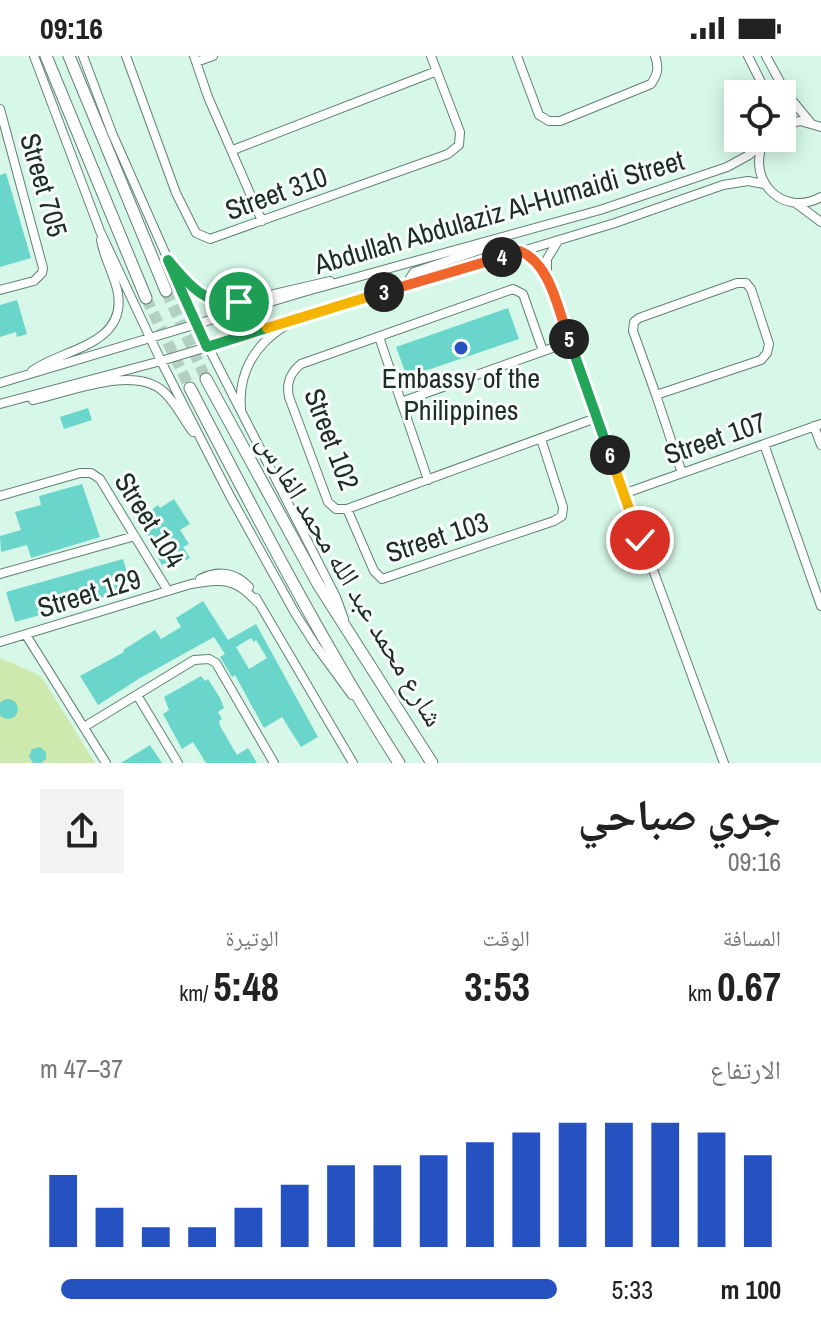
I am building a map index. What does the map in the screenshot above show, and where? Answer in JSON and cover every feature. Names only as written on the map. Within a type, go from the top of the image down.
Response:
[{"type":"main road","points":[[46,56],[146,298]]},
{"type":"main road","points":[[69,56],[166,291]]},
{"type":"main road","name":"شارع محمد عبد الله محمد الفارس","points":[[206,379],[327,599],[432,763]]},
{"type":"main road","name":"شارع محمد عبد الله محمد الفارس","points":[[190,388],[273,548],[363,707],[399,763]]},
{"type":"street","points":[[32,56],[100,231],[161,361],[300,622],[327,663],[363,707]]},
{"type":"street","points":[[83,56],[112,133],[207,347],[336,597],[345,624]]},
{"type":"street","name":"Street 310","points":[[126,56],[176,193],[196,233],[206,239],[215,239],[448,154],[459,145],[460,132],[431,56]]},
{"type":"street","points":[[213,56],[195,59],[208,97],[262,221]]},
{"type":"street","points":[[517,56],[539,115],[549,121],[560,121],[651,84],[657,76],[655,56]]},
{"type":"street","points":[[748,56],[760,80]]},
{"type":"street","points":[[766,56],[786,93],[810,122]]},
{"type":"street","points":[[233,150],[437,71]]},
{"type":"street","name":"Street 705","points":[[0,109],[43,268],[34,281],[0,290]]},
{"type":"street","points":[[796,122],[810,122],[821,127]]},
{"type":"street","name":"Abdullah Abdulaziz Al-Humaidi Street","points":[[26,376],[354,278],[513,236],[641,197],[719,170],[751,152]]},
{"type":"street","points":[[761,152],[758,163],[764,184],[775,196],[796,204],[821,222]]},
{"type":"street","name":"Abdullah Abdulaziz Al-Humaidi Street","points":[[0,404],[161,361],[643,215],[723,185],[748,181],[764,184]]},
{"type":"street","points":[[796,204],[821,197]]},
{"type":"street","points":[[0,383],[26,376],[47,361],[93,343],[115,317],[118,293],[104,255],[100,231]]},
{"type":"street","points":[[413,284],[410,278],[414,272],[479,251],[513,236]]},
{"type":"street","points":[[547,281],[547,259],[559,239]]},
{"type":"street","points":[[520,251],[535,260],[547,281],[724,763]]},
{"type":"street","points":[[168,260],[195,291],[213,300],[233,303],[319,282],[354,278]]},
{"type":"street","points":[[656,395],[761,360],[767,353],[769,344],[751,289],[746,283],[737,283],[634,322],[633,331],[682,473]]},
{"type":"street","name":"Street 102","points":[[347,509],[336,509],[328,502],[289,397],[288,382],[301,364],[517,289],[523,294],[543,351]]},
{"type":"street","points":[[242,413],[242,385],[251,359],[268,338],[298,319]]},
{"type":"street","points":[[379,337],[428,480]]},
{"type":"street","points":[[401,402],[569,342]]},
{"type":"street","points":[[0,404],[119,380],[142,380],[166,394],[205,447]]},
{"type":"street","name":"Street 103","points":[[541,439],[563,507],[562,516],[382,579],[374,571],[347,509],[596,418]]},
{"type":"street","points":[[818,425],[821,445]]},
{"type":"street","name":"Street 107","points":[[623,494],[818,425]]},
{"type":"street","points":[[764,444],[821,606]]},
{"type":"street","name":"Street 104","points":[[0,496],[80,473],[91,473],[100,479],[168,591]]},
{"type":"street","points":[[0,574],[135,536]]},
{"type":"street","name":"Street 129","points":[[0,642],[191,584],[209,575],[227,573],[243,581],[257,602],[353,763]]},
{"type":"street","points":[[26,635],[106,763]]},
{"type":"street","points":[[84,727],[194,660],[209,659],[216,663],[274,763]]},
{"type":"street","points":[[137,695],[178,763]]},
{"type":"green space","points":[[0,658],[41,676],[95,763],[0,763]]},
{"type":"building","points":[[6,173],[31,258],[0,267],[0,175]]},
{"type":"building","points":[[17,300],[27,334],[17,337],[16,332],[0,337],[0,305]]},
{"type":"building","points":[[508,308],[519,339],[407,377],[396,347]]},
{"type":"building","points":[[88,408],[92,420],[64,429],[60,417]]},
{"type":"building","points":[[82,484],[100,537],[31,558],[27,545],[1,552],[0,536],[21,530],[15,512],[41,505],[39,496]]},
{"type":"building","points":[[174,499],[190,524],[180,530],[189,544],[183,547],[190,558],[170,570],[165,563],[162,565],[158,558],[161,556],[139,520],[158,505],[160,508]]},
{"type":"building","points":[[123,559],[132,589],[15,622],[6,592]]},
{"type":"building","points":[[203,601],[228,640],[256,624],[318,737],[301,747],[282,717],[264,728],[235,675],[232,677],[220,657],[225,654],[214,637],[98,705],[80,676],[124,652],[155,630],[161,639],[181,627],[176,618]],"holes":[[[251,638],[254,642],[256,640],[267,658],[249,669],[236,647]]]},
{"type":"building","points":[[201,676],[205,681],[208,679],[220,698],[224,708],[218,712],[222,719],[220,726],[237,755],[248,748],[257,763],[206,763],[193,742],[182,749],[163,714],[169,710],[164,697]]},
{"type":"building","points":[[4,700],[12,700],[17,705],[17,713],[12,718],[4,718],[-1,713],[-1,705]]},
{"type":"building","points":[[150,745],[162,763],[121,763]]},
{"type":"building","points":[[40,747],[46,752],[46,759],[33,763],[29,756],[32,749]]},
{"type":"tunnel","points":[[166,291],[206,379]]},
{"type":"tunnel","points":[[146,298],[190,388]]},
{"type":"place","name":"Embassy of the Philippines","points":[[461,348]]},
{"type":"route","points":[[239,302],[219,302],[203,296],[168,260],[207,347],[520,251],[526,254],[535,260],[547,281],[640,540]]}]
